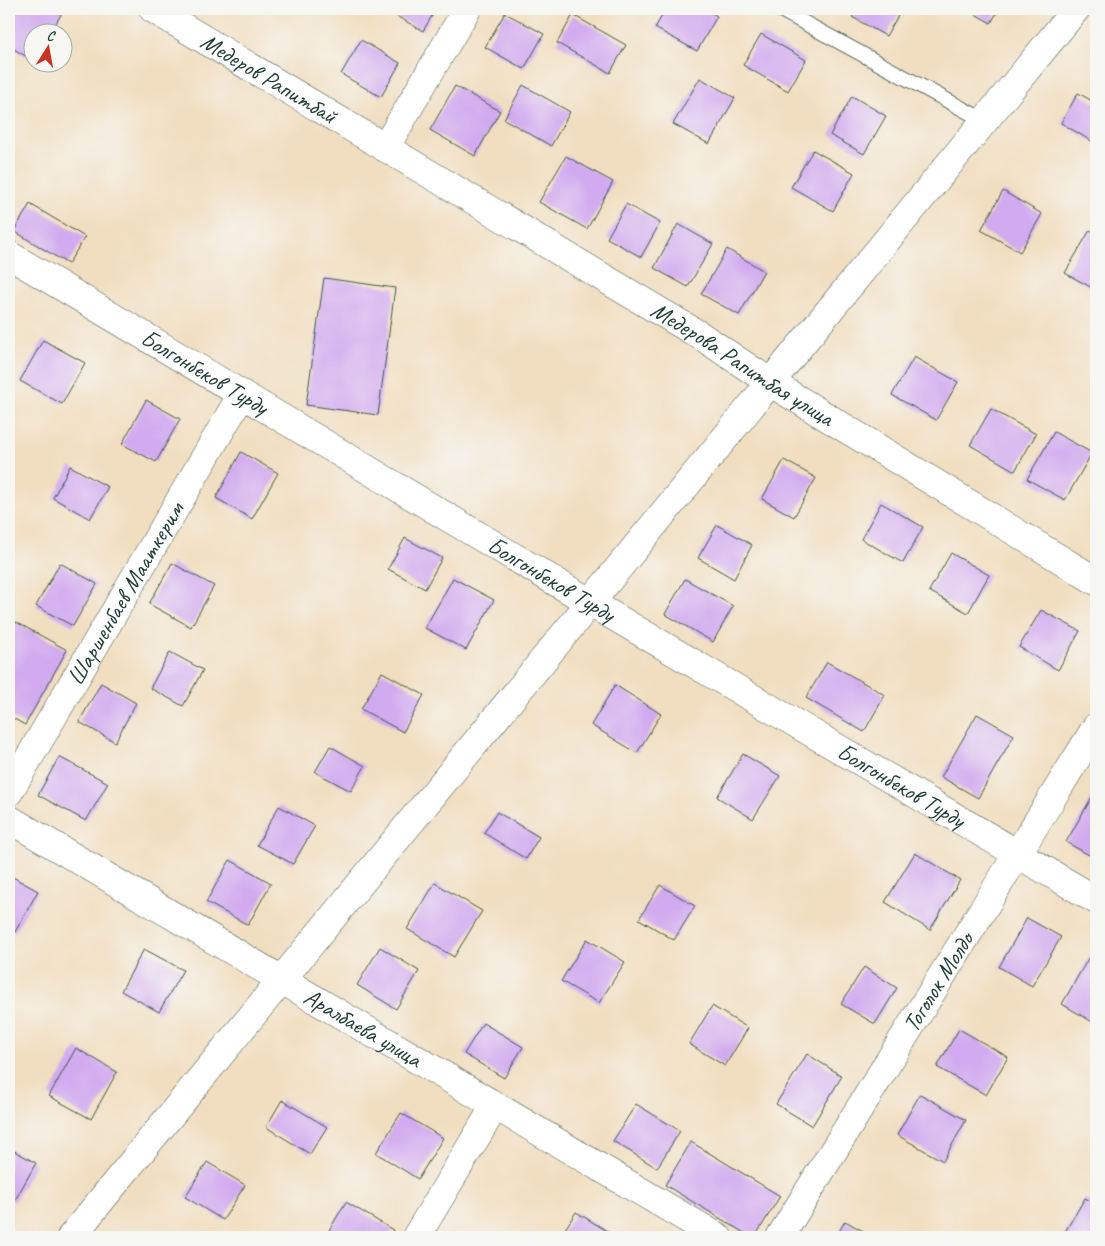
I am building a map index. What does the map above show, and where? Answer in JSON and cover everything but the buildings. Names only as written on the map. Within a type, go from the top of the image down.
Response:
[{"type":"street","name":"Медеров Рапитбай","points":[[152,9],[385,148]]},
{"type":"street","points":[[385,148],[467,9]]},
{"type":"street","points":[[71,1237],[772,383],[1076,9]]},
{"type":"street","name":"Медерова Рапитбая улица","points":[[385,148],[701,336],[772,383],[1096,581]]},
{"type":"street","name":"Болгонбеков Турду","points":[[9,256],[591,603],[1096,900]]},
{"type":"street","name":"Шаршенбаев Мааткерим","points":[[9,792],[242,394]]},
{"type":"street","name":"Тоголок Молдо","points":[[780,1237],[1096,728]]},
{"type":"street","name":"Аралбаева улица","points":[[9,820],[718,1237]]},
{"type":"street","points":[[416,1237],[495,1106]]},
{"type":"lane","points":[[779,9],[985,121]]}]
